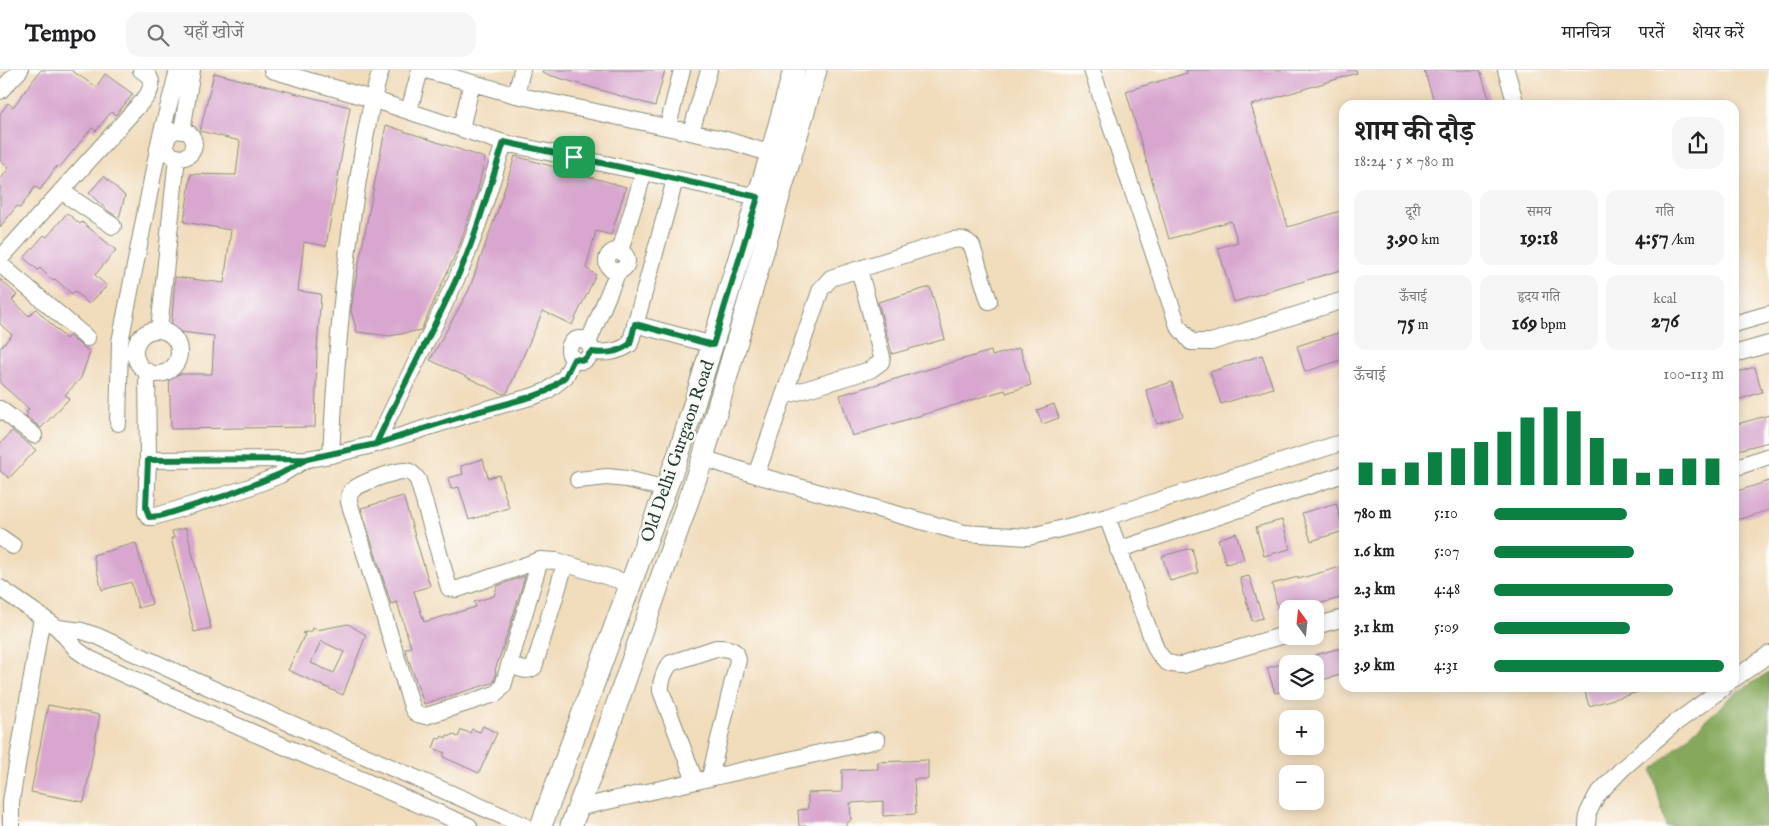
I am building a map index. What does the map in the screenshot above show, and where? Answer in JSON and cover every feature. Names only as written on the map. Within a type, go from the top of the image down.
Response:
[{"type":"main road","name":"Old Delhi Gurgaon Road","points":[[541,826],[680,453],[771,154],[794,70]]},
{"type":"main road","name":"Old Delhi Gurgaon Road","points":[[574,817],[605,738],[703,458],[816,70]]},
{"type":"street","points":[[0,91],[20,70]]},
{"type":"street","points":[[0,259],[147,96],[152,89],[153,83],[150,77],[141,70]]},
{"type":"street","points":[[118,423],[120,342],[178,70]]},
{"type":"street","points":[[182,131],[192,70]]},
{"type":"street","points":[[272,70],[372,99],[504,142],[758,197]]},
{"type":"street","points":[[331,455],[335,372],[350,228],[372,99],[381,70]]},
{"type":"street","points":[[409,111],[420,70]]},
{"type":"street","points":[[426,70],[516,95],[727,140],[771,154]]},
{"type":"street","points":[[516,95],[522,70]]},
{"type":"street","points":[[668,126],[682,70]]},
{"type":"street","points":[[691,132],[709,70]]},
{"type":"street","points":[[1092,70],[1178,326],[1191,342],[1211,342],[1339,302]]},
{"type":"street","points":[[1506,70],[1515,100]]},
{"type":"street","points":[[461,128],[472,83]]},
{"type":"street","points":[[182,131],[189,133],[192,137],[194,148],[187,156],[176,157],[168,151],[163,140],[174,132],[182,131]]},
{"type":"street","points":[[376,444],[404,384],[425,347],[464,260],[504,142]]},
{"type":"street","points":[[159,330],[176,157]]},
{"type":"street","points":[[148,460],[307,459],[331,455],[376,444],[547,391],[565,377],[574,359],[584,360],[590,348],[618,271],[625,268],[628,261],[620,251],[644,172]]},
{"type":"street","points":[[590,348],[612,353],[622,350],[630,344],[674,180]]},
{"type":"street","points":[[61,191],[113,226]]},
{"type":"street","points":[[756,475],[821,289],[831,278],[952,240],[967,240],[972,246],[989,301]]},
{"type":"street","points":[[0,264],[87,338]]},
{"type":"street","points":[[784,396],[870,370],[881,362],[882,357],[859,269]]},
{"type":"street","points":[[1739,323],[1769,314]]},
{"type":"street","points":[[635,324],[713,345]]},
{"type":"street","points":[[159,330],[166,332],[177,341],[179,356],[172,368],[165,372],[158,374],[147,371],[139,364],[136,358],[137,344],[146,333],[159,330]]},
{"type":"street","points":[[120,342],[137,344]]},
{"type":"street","points":[[1739,353],[1769,344]]},
{"type":"street","points":[[147,371],[148,460],[146,512],[149,517],[153,518],[247,488],[280,474],[307,459]]},
{"type":"street","points":[[0,409],[34,435]]},
{"type":"street","points":[[703,458],[756,475],[964,533],[1028,537],[1107,517],[1339,446]]},
{"type":"street","points":[[1739,466],[1769,456]]},
{"type":"street","points":[[540,560],[503,686],[497,693],[426,716],[418,715],[414,712],[349,502],[350,494],[353,489],[361,485],[398,472],[413,473],[418,480],[449,588],[458,589],[540,560],[557,561],[631,584]]},
{"type":"street","points":[[1118,550],[1339,476]]},
{"type":"street","points":[[578,480],[607,477],[627,479],[666,489]]},
{"type":"street","points":[[1107,517],[1156,649],[1162,659],[1172,665],[1183,665],[1279,637]]},
{"type":"street","points":[[510,665],[525,671],[534,667],[566,564]]},
{"type":"street","points":[[0,588],[58,628],[77,650],[90,659],[228,722],[469,826]]},
{"type":"street","points":[[11,826],[11,802],[42,617]]},
{"type":"street","points":[[1324,624],[1339,619]]},
{"type":"street","points":[[58,628],[82,631],[97,636],[237,700],[525,826]]},
{"type":"street","points":[[716,648],[724,648],[736,653],[738,660],[702,779],[661,691],[661,682],[668,665],[671,663],[716,648]]},
{"type":"street","points":[[1739,675],[1769,654]]},
{"type":"street","points":[[1587,826],[1588,813],[1597,795],[1623,768],[1674,724],[1718,692]]},
{"type":"street","points":[[574,817],[702,779],[877,740]]},
{"type":"green space","points":[[1769,672],[1769,826],[1666,826],[1652,770],[1739,691]]},
{"type":"building","points":[[41,70],[71,70],[96,87],[105,74],[133,94],[116,115],[111,112],[96,131],[92,128],[59,168],[57,166],[40,190],[35,187],[20,208],[17,206],[0,227],[0,180],[9,168],[0,161],[0,114],[8,103],[13,107]]},
{"type":"building","points":[[543,70],[665,70],[655,106],[542,73]]},
{"type":"building","points":[[1186,70],[1356,70],[1357,73],[1251,105],[1288,227],[1339,212],[1339,270],[1234,302],[1218,248],[1238,242],[1231,221],[1169,239],[1126,91],[1187,73]]},
{"type":"building","points":[[1424,70],[1480,70],[1489,100],[1433,100]]},
{"type":"building","points":[[214,73],[350,107],[326,246],[304,242],[298,291],[321,294],[317,348],[315,427],[171,429],[169,374],[212,374],[214,336],[171,331],[175,277],[224,283],[231,230],[184,222],[191,174],[236,175],[240,141],[200,131]]},
{"type":"building","points":[[386,125],[485,158],[477,194],[460,244],[421,330],[390,336],[357,332],[351,311]]},
{"type":"building","points":[[515,156],[626,187],[611,235],[596,231],[586,268],[596,275],[572,325],[543,311],[507,393],[503,394],[430,360],[469,290]]},
{"type":"building","points":[[104,176],[125,196],[119,218],[107,210],[89,193]]},
{"type":"building","points":[[67,213],[80,224],[82,222],[116,250],[95,275],[107,286],[89,304],[75,291],[72,294],[55,279],[53,281],[40,268],[38,270],[24,258],[44,235],[47,237]]},
{"type":"building","points":[[0,279],[17,295],[12,300],[29,316],[36,309],[66,339],[69,336],[90,352],[81,378],[65,395],[69,399],[41,428],[26,416],[28,414],[26,412],[29,409],[0,383],[0,348],[12,335],[0,324]]},
{"type":"building","points":[[930,287],[945,339],[892,354],[878,302]]},
{"type":"building","points":[[1339,333],[1339,361],[1305,372],[1297,346]]},
{"type":"building","points":[[1020,348],[1031,385],[1006,393],[1005,390],[852,436],[840,395],[991,351],[992,356]]},
{"type":"building","points":[[1262,355],[1273,388],[1221,404],[1210,372]]},
{"type":"building","points":[[1755,367],[1762,392],[1739,399],[1739,372]]},
{"type":"building","points":[[1172,382],[1183,416],[1157,424],[1146,390]]},
{"type":"building","points":[[1054,404],[1059,418],[1042,424],[1037,410]]},
{"type":"building","points":[[1769,415],[1769,442],[1739,450],[1739,424]]},
{"type":"building","points":[[12,431],[36,450],[9,478],[0,471],[0,444]]},
{"type":"building","points":[[483,459],[488,478],[499,475],[509,508],[469,520],[459,487],[451,489],[448,478],[463,474],[461,466]]},
{"type":"building","points":[[1769,481],[1769,510],[1739,519],[1739,490]]},
{"type":"building","points":[[403,496],[430,586],[414,591],[424,622],[476,607],[474,602],[494,596],[497,586],[525,576],[495,670],[494,681],[424,704],[405,649],[411,647],[397,602],[391,604],[361,508]]},
{"type":"building","points":[[1336,503],[1339,514],[1339,533],[1311,541],[1302,513]]},
{"type":"building","points":[[1282,520],[1290,549],[1264,556],[1256,527]]},
{"type":"building","points":[[186,528],[211,628],[194,632],[171,538],[174,538],[172,531]]},
{"type":"building","points":[[1236,533],[1244,559],[1226,564],[1218,539]]},
{"type":"building","points":[[136,543],[152,604],[138,608],[131,582],[102,590],[93,555]]},
{"type":"building","points":[[1192,548],[1198,573],[1170,581],[1162,556]]},
{"type":"building","points":[[1339,567],[1339,598],[1324,602],[1324,600],[1279,600],[1278,609],[1272,584],[1298,577],[1298,579]]},
{"type":"building","points":[[1249,576],[1263,618],[1252,621],[1240,578]]},
{"type":"building","points":[[348,624],[366,635],[343,695],[288,670],[305,634],[302,633],[312,631],[313,628],[317,630]],"holes":[[[321,641],[344,652],[334,673],[311,663]]]},
{"type":"building","points":[[1339,648],[1339,675],[1324,680],[1324,655],[1315,655]]},
{"type":"building","points":[[1279,665],[1279,692],[1275,693],[1267,668]]},
{"type":"building","points":[[1585,692],[1638,692],[1589,706]]},
{"type":"building","points":[[48,705],[100,715],[84,802],[31,792]]},
{"type":"building","points":[[483,726],[497,733],[479,773],[443,757],[445,753],[433,748],[437,738],[440,739],[442,736],[446,738],[447,735],[450,737],[452,734],[458,737],[461,730],[470,733],[472,729],[480,732]]},
{"type":"building","points":[[928,760],[928,779],[914,779],[916,814],[883,816],[883,801],[850,803],[851,820],[847,823],[847,826],[799,826],[798,810],[808,809],[808,793],[842,792],[842,770],[878,769],[878,762]]},
{"type":"route","points":[[574,157],[504,142],[464,260],[425,347],[404,384],[376,444],[307,459],[148,460],[146,512],[149,517],[153,518],[227,495],[280,474],[307,459],[331,455],[376,444],[547,391],[565,377],[574,359],[584,360],[590,356],[591,352],[612,353],[622,350],[630,344],[635,324],[713,345],[758,197],[574,157]]}]
